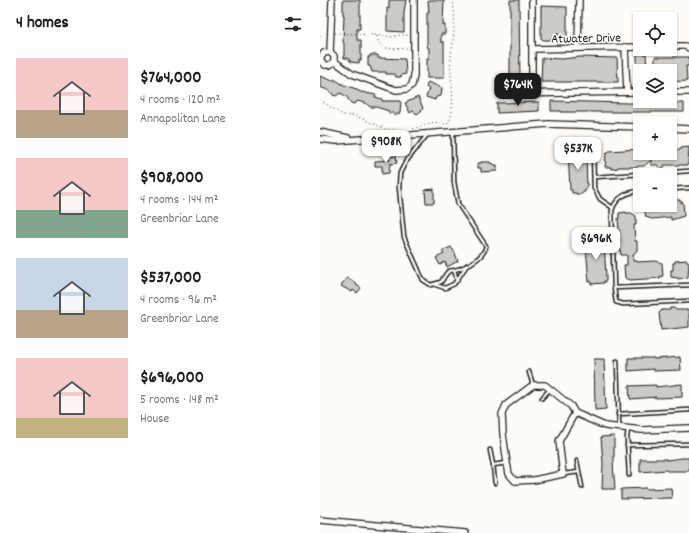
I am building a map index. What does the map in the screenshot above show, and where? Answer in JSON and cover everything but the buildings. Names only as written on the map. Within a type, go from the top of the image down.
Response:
[{"type":"street","points":[[332,0],[330,52],[334,56],[334,61],[352,74],[396,90],[407,89],[412,85],[414,76],[414,0]]},
{"type":"street","points":[[532,0],[532,94]]},
{"type":"street","points":[[578,47],[579,0]]},
{"type":"street","points":[[677,46],[689,48]]},
{"type":"street","points":[[625,47],[627,92]]},
{"type":"street","name":"Atwater Drive","points":[[532,49],[633,47]]},
{"type":"street","points":[[330,52],[324,53],[321,57],[321,62],[325,66],[330,65],[334,61]]},
{"type":"street","points":[[500,94],[633,92]]},
{"type":"street","points":[[677,92],[689,92]]},
{"type":"street","points":[[320,139],[336,142],[548,124],[633,127]]},
{"type":"street","points":[[677,128],[689,129]]},
{"type":"street","points":[[320,132],[359,140]]},
{"type":"street","points":[[575,413],[559,441],[564,474],[534,480],[514,481],[509,474],[507,463],[502,414],[506,405],[533,385],[545,385],[571,406],[575,413],[605,426],[642,430],[689,428]]},
{"type":"street","points":[[320,520],[466,533]]},
{"type":"lane","points":[[435,285],[441,282],[449,270],[454,270],[482,257],[486,250],[486,246],[458,204],[454,182],[453,132]]},
{"type":"lane","points":[[428,134],[405,163],[400,173],[399,187],[401,223],[406,244],[423,280],[427,284],[445,288],[454,284],[468,264]]},
{"type":"lane","points":[[593,149],[594,188],[600,199],[613,208]]},
{"type":"lane","points":[[594,177],[689,171]]},
{"type":"lane","points":[[677,189],[689,188]]},
{"type":"lane","points":[[633,193],[625,195],[615,202],[613,208],[614,288],[616,302],[622,304],[689,301]]},
{"type":"lane","points":[[454,270],[457,280]]},
{"type":"lane","points":[[614,288],[689,284]]},
{"type":"lane","points":[[616,361],[619,427]]},
{"type":"lane","points":[[530,372],[533,385]]},
{"type":"lane","points":[[542,398],[550,389]]},
{"type":"lane","points":[[618,414],[689,410]]},
{"type":"lane","points":[[628,428],[627,445],[629,475]]},
{"type":"lane","points":[[627,445],[689,444]]},
{"type":"lane","points":[[490,450],[495,483]]},
{"type":"lane","points":[[577,461],[582,486]]},
{"type":"lane","points":[[493,466],[507,463]]},
{"type":"lane","points":[[564,474],[579,472]]},
{"type":"path","points":[[412,129],[434,122],[444,124],[449,122],[451,117],[454,97],[451,57],[454,27],[453,0]]},
{"type":"path","points":[[331,33],[392,37],[399,35],[414,36]]},
{"type":"path","points":[[377,35],[381,46],[388,49],[414,48]]},
{"type":"path","points":[[320,100],[343,115],[356,116],[388,130],[394,130]]}]
